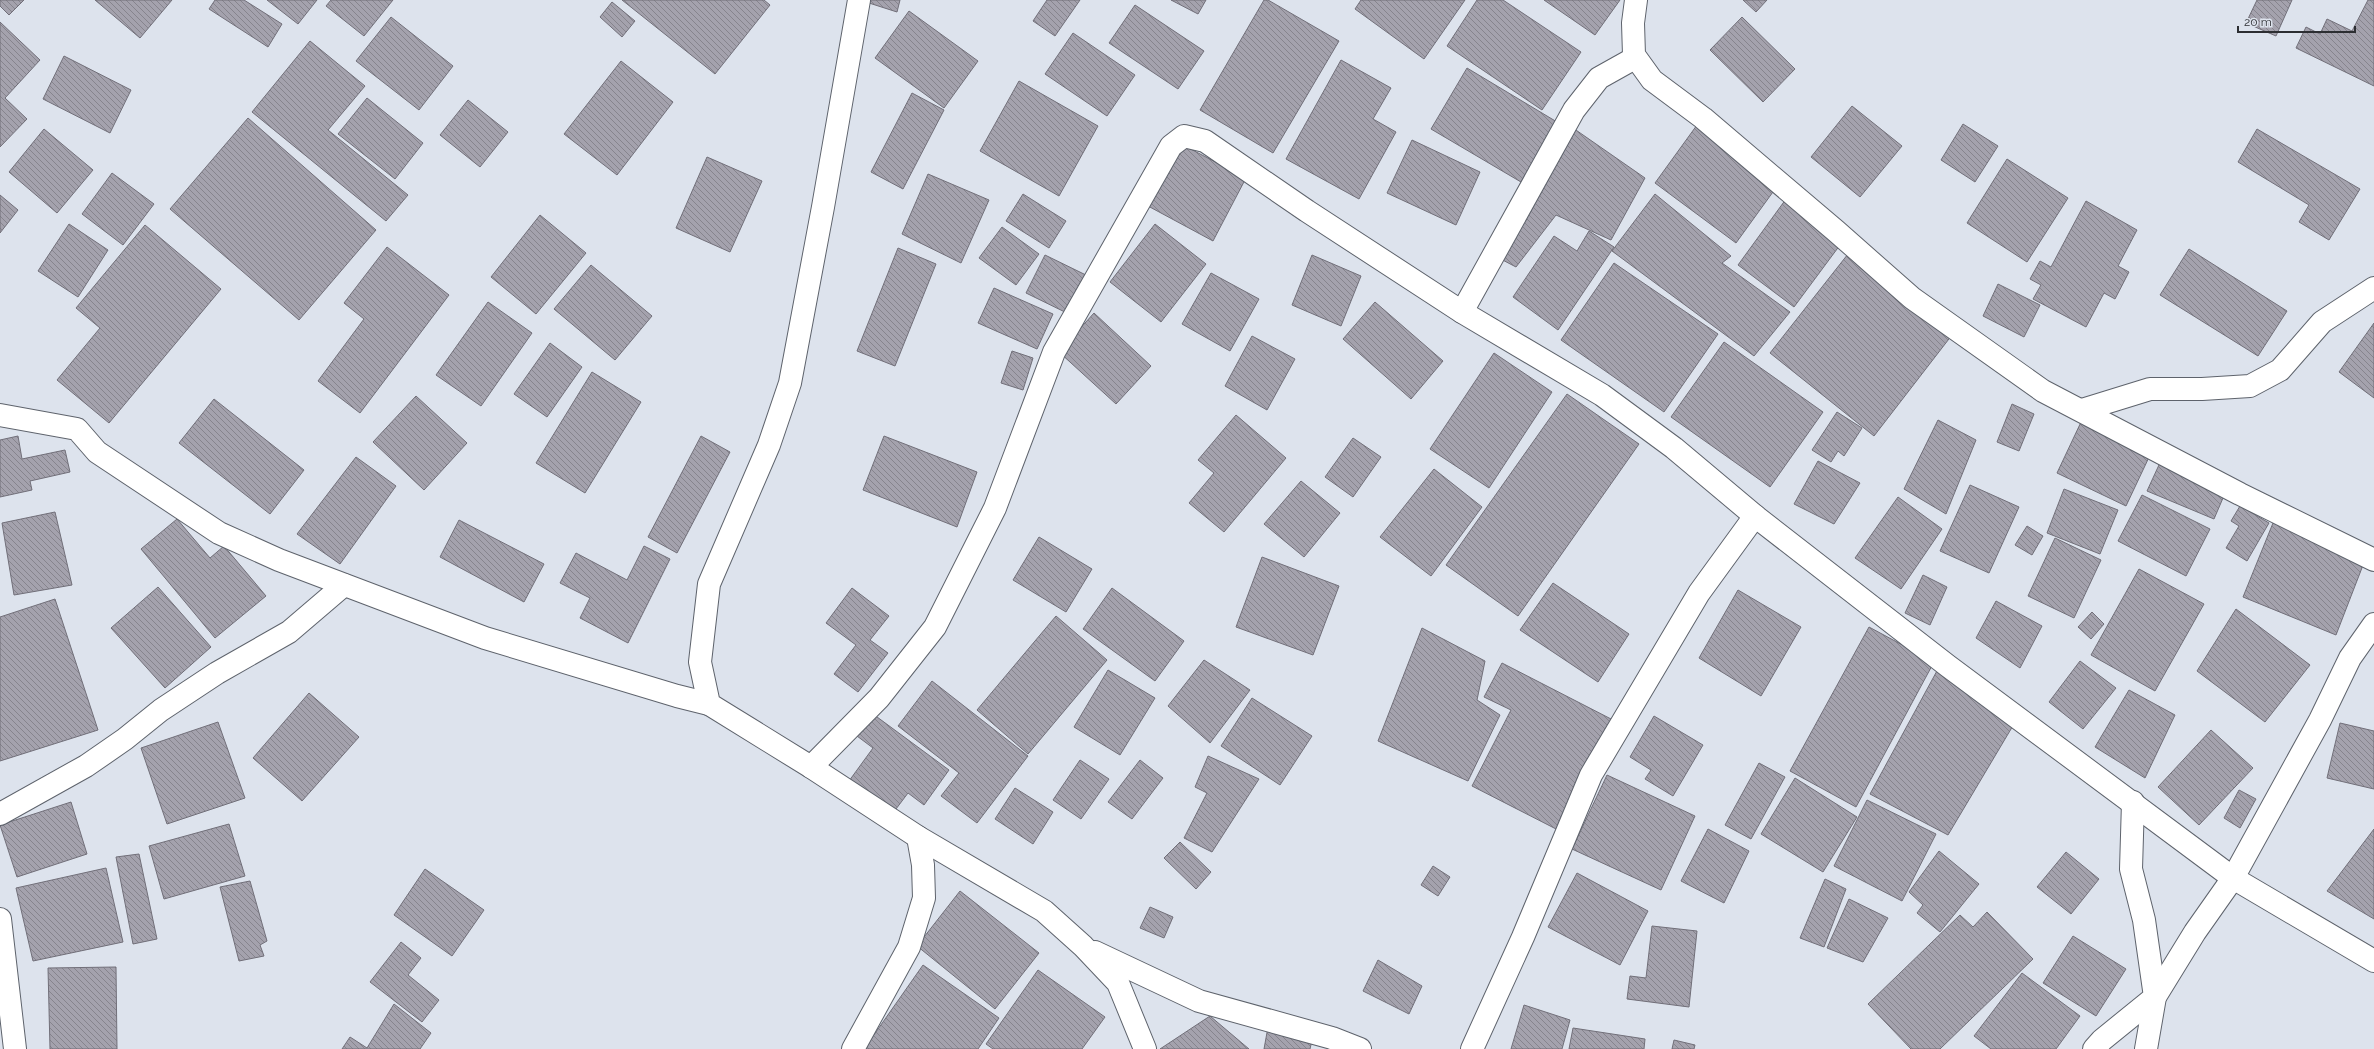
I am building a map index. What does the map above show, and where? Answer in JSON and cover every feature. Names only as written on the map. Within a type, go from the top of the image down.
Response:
[{"type":"street","points":[[709,704],[700,662],[709,584],[769,445],[790,384],[824,207],[859,0]]},
{"type":"street","points":[[1462,312],[1574,110],[1599,78],[1633,59],[1633,23],[1636,0]]},
{"type":"street","points":[[1634,55],[1652,80],[1703,118],[1912,298],[2044,391],[2240,494],[2313,528],[2374,560]]},
{"type":"street","points":[[811,767],[879,698],[935,627],[995,508],[1054,352],[1171,146],[1184,136],[1205,141],[1307,211],[1462,312],[1602,394],[1674,448],[1754,516],[1948,666],[2133,802],[2233,878],[2374,961]]},
{"type":"street","points":[[2082,410],[2150,388],[2202,389],[2250,386],[2280,370],[2322,322],[2374,288]]},
{"type":"street","points":[[0,415],[76,429],[97,452],[219,533],[344,585],[485,638],[677,696],[709,704],[811,767],[918,837],[1044,911],[1083,946],[1118,983],[1144,1049]]},
{"type":"street","points":[[1472,1049],[1523,937],[1591,776],[1700,593],[1754,516]]},
{"type":"street","points":[[0,814],[86,766],[126,739],[161,710],[211,677],[289,632],[344,585]]},
{"type":"street","points":[[2094,1049],[2102,1040],[2155,996],[2191,938],[2233,878],[2320,720],[2350,658],[2374,624]]},
{"type":"street","points":[[2133,802],[2131,869],[2144,920],[2155,996],[2146,1049]]},
{"type":"street","points":[[853,1049],[909,947],[924,898],[923,865],[918,837]]},
{"type":"street","points":[[0,918],[15,1049]]},
{"type":"street","points":[[1083,946],[1199,1001],[1332,1038],[1360,1049]]},
{"type":"building","points":[[0,0],[24,0],[9,15],[0,6]]},
{"type":"building","points":[[95,0],[172,0],[140,38]]},
{"type":"building","points":[[215,0],[244,0],[282,24],[268,47],[209,9]]},
{"type":"building","points":[[267,0],[317,0],[298,24]]},
{"type":"building","points":[[331,0],[393,0],[364,36],[326,6]]},
{"type":"building","points":[[622,0],[764,0],[770,5],[715,74]]},
{"type":"building","points":[[870,0],[900,0],[897,12],[869,3]]},
{"type":"building","points":[[1047,0],[1080,0],[1055,36],[1033,21]]},
{"type":"building","points":[[1171,0],[1206,0],[1198,14]]},
{"type":"building","points":[[1264,0],[1268,0],[1339,41],[1273,153],[1200,110]]},
{"type":"building","points":[[1361,0],[1465,0],[1424,59],[1355,9]]},
{"type":"building","points":[[1477,0],[1503,0],[1581,52],[1542,110],[1447,46]]},
{"type":"building","points":[[1544,0],[1620,0],[1595,35]]},
{"type":"building","points":[[1743,0],[1767,0],[1756,12]]},
{"type":"building","points":[[2257,0],[2292,0],[2276,36],[2246,23]]},
{"type":"building","points":[[2368,0],[2374,0],[2374,86],[2296,48],[2306,27],[2320,34],[2327,19],[2352,31]]},
{"type":"building","points":[[612,2],[635,21],[622,37],[600,17]]},
{"type":"building","points":[[1135,5],[1204,51],[1178,89],[1109,43]]},
{"type":"building","points":[[909,11],[978,61],[944,108],[875,58]]},
{"type":"building","points":[[391,17],[453,66],[419,110],[356,61]]},
{"type":"building","points":[[1742,17],[1795,69],[1763,102],[1710,50]]},
{"type":"building","points":[[0,22],[40,60],[5,98],[27,119],[0,147]]},
{"type":"building","points":[[1073,33],[1135,75],[1107,116],[1045,74]]},
{"type":"building","points":[[310,41],[365,86],[328,130],[408,195],[386,221],[252,112]]},
{"type":"building","points":[[64,56],[131,90],[110,133],[43,99]]},
{"type":"building","points":[[1341,60],[1391,88],[1373,119],[1396,132],[1359,199],[1286,159]]},
{"type":"building","points":[[621,61],[673,102],[617,175],[564,134]]},
{"type":"building","points":[[1467,68],[1557,122],[1521,182],[1431,129]]},
{"type":"building","points":[[1019,81],[1098,126],[1059,196],[980,151]]},
{"type":"building","points":[[912,93],[944,110],[903,189],[871,172]]},
{"type":"building","points":[[367,98],[423,143],[395,179],[338,134]]},
{"type":"building","points":[[468,100],[508,132],[480,167],[440,135]]},
{"type":"building","points":[[1852,106],[1902,146],[1860,197],[1811,157]]},
{"type":"building","points":[[248,118],[376,230],[299,320],[170,209]]},
{"type":"building","points":[[1963,124],[1998,146],[1975,182],[1941,160]]},
{"type":"building","points":[[1697,125],[1778,185],[1736,243],[1655,183]]},
{"type":"building","points":[[1573,128],[1645,178],[1611,240],[1556,215],[1516,267],[1495,256]]},
{"type":"building","points":[[44,129],[93,170],[57,213],[9,172]]},
{"type":"building","points":[[2257,129],[2360,189],[2329,240],[2299,222],[2309,205],[2238,162]]},
{"type":"building","points":[[1412,140],[1480,172],[1456,225],[1387,193]]},
{"type":"building","points":[[1181,144],[1246,178],[1213,241],[1148,206]]},
{"type":"building","points":[[707,157],[762,181],[730,252],[676,228]]},
{"type":"building","points":[[2007,159],[2068,198],[2027,262],[1967,223]]},
{"type":"building","points":[[112,173],[154,204],[123,245],[82,214]]},
{"type":"building","points":[[928,174],[989,200],[961,263],[902,234]]},
{"type":"building","points":[[1023,194],[1066,221],[1049,248],[1006,221]]},
{"type":"building","points":[[1655,194],[1731,256],[1722,263],[1790,312],[1754,356],[1612,251]]},
{"type":"building","points":[[0,195],[18,210],[0,233]]},
{"type":"building","points":[[1786,199],[1843,241],[1794,307],[1738,265]]},
{"type":"building","points":[[2086,201],[2137,230],[2118,266],[2129,272],[2115,299],[2104,293],[2086,327],[2033,299],[2041,285],[2030,279],[2040,261],[2051,267]]},
{"type":"building","points":[[540,215],[586,253],[536,314],[491,277]]},
{"type":"building","points":[[69,224],[108,250],[78,297],[38,271]]},
{"type":"building","points":[[1155,224],[1206,264],[1161,322],[1110,282]]},
{"type":"building","points":[[145,225],[221,289],[109,423],[57,380],[100,328],[76,308]]},
{"type":"building","points":[[1002,227],[1039,254],[1016,285],[979,258]]},
{"type":"building","points":[[1589,231],[1614,247],[1558,330],[1513,297],[1554,236],[1577,251]]},
{"type":"building","points":[[387,247],[449,295],[360,413],[318,381],[364,319],[344,303]]},
{"type":"building","points":[[898,248],[936,264],[895,366],[857,351]]},
{"type":"building","points":[[2189,249],[2287,311],[2258,356],[2160,295]]},
{"type":"building","points":[[1848,254],[1952,335],[1874,436],[1770,353]]},
{"type":"building","points":[[1045,255],[1090,277],[1071,315],[1026,293]]},
{"type":"building","points":[[1312,255],[1361,276],[1341,326],[1292,305]]},
{"type":"building","points":[[1614,263],[1718,334],[1664,412],[1561,340]]},
{"type":"building","points":[[591,265],[652,316],[615,360],[554,309]]},
{"type":"building","points":[[1211,273],[1259,299],[1230,351],[1182,324]]},
{"type":"building","points":[[1998,284],[2040,305],[2024,337],[1983,316]]},
{"type":"building","points":[[994,288],[1053,314],[1037,349],[978,323]]},
{"type":"building","points":[[488,302],[532,333],[481,406],[436,375]]},
{"type":"building","points":[[1375,302],[1443,361],[1411,399],[1343,339]]},
{"type":"building","points":[[1094,313],[1151,366],[1116,404],[1059,352]]},
{"type":"building","points":[[2374,323],[2374,398],[2339,372]]},
{"type":"building","points":[[1252,336],[1295,359],[1267,410],[1225,386]]},
{"type":"building","points":[[1724,342],[1823,412],[1770,487],[1671,417]]},
{"type":"building","points":[[550,343],[582,367],[547,417],[514,394]]},
{"type":"building","points":[[1012,351],[1033,358],[1023,390],[1001,383]]},
{"type":"building","points":[[1494,353],[1552,392],[1489,488],[1430,449]]},
{"type":"building","points":[[592,372],[641,402],[585,493],[536,463]]},
{"type":"building","points":[[1567,394],[1639,444],[1518,616],[1446,565]]},
{"type":"building","points":[[416,396],[467,443],[424,490],[373,442]]},
{"type":"building","points":[[214,399],[304,470],[270,514],[179,443]]},
{"type":"building","points":[[2012,404],[2034,414],[2019,451],[1997,442]]},
{"type":"building","points":[[1837,412],[1862,428],[1844,456],[1838,451],[1831,462],[1812,450]]},
{"type":"building","points":[[1236,415],[1286,458],[1224,532],[1189,503],[1214,473],[1198,460]]},
{"type":"building","points":[[1938,420],[1976,440],[1946,514],[1904,489]]},
{"type":"building","points":[[2082,420],[2151,453],[2126,506],[2057,473]]},
{"type":"building","points":[[18,436],[22,459],[65,450],[70,472],[30,481],[32,490],[0,497],[0,440]]},
{"type":"building","points":[[701,436],[730,452],[677,553],[648,537]]},
{"type":"building","points":[[884,436],[977,472],[957,527],[863,490]]},
{"type":"building","points":[[1353,438],[1381,457],[1353,497],[1325,477]]},
{"type":"building","points":[[2164,454],[2226,491],[2214,519],[2147,491]]},
{"type":"building","points":[[356,457],[396,486],[340,564],[297,534]]},
{"type":"building","points":[[1818,461],[1860,483],[1834,524],[1794,504]]},
{"type":"building","points":[[1434,469],[1482,507],[1431,576],[1380,537]]},
{"type":"building","points":[[1301,481],[1340,513],[1304,557],[1264,524]]},
{"type":"building","points":[[1970,485],[2019,507],[1989,573],[1940,551]]},
{"type":"building","points":[[2064,489],[2118,510],[2100,554],[2047,533]]},
{"type":"building","points":[[2142,495],[2210,529],[2186,576],[2118,541]]},
{"type":"building","points":[[1898,497],[1942,529],[1901,589],[1855,558]]},
{"type":"building","points":[[2240,506],[2269,523],[2247,561],[2226,548],[2239,526],[2231,521]]},
{"type":"building","points":[[55,512],[72,585],[14,595],[2,523]]},
{"type":"building","points":[[177,519],[210,558],[224,546],[266,596],[215,638],[141,549]]},
{"type":"building","points":[[459,520],[544,564],[524,602],[440,557]]},
{"type":"building","points":[[2273,523],[2365,560],[2336,635],[2243,597]]},
{"type":"building","points":[[2027,526],[2043,536],[2032,555],[2015,545]]},
{"type":"building","points":[[1039,537],[1092,569],[1066,612],[1013,580]]},
{"type":"building","points":[[2055,538],[2101,560],[2074,618],[2028,596]]},
{"type":"building","points":[[644,546],[670,559],[628,643],[580,618],[590,598],[560,583],[576,553],[627,580]]},
{"type":"building","points":[[1262,557],[1339,586],[1313,655],[1236,627]]},
{"type":"building","points":[[2139,569],[2204,604],[2155,691],[2091,655]]},
{"type":"building","points":[[1923,575],[1947,587],[1930,625],[1905,613]]},
{"type":"building","points":[[1553,583],[1629,634],[1598,682],[1520,630]]},
{"type":"building","points":[[158,587],[211,647],[165,688],[111,628]]},
{"type":"building","points":[[852,588],[889,616],[870,640],[888,653],[858,692],[834,674],[856,645],[826,623]]},
{"type":"building","points":[[1112,588],[1184,641],[1155,681],[1083,629]]},
{"type":"building","points":[[1738,590],[1801,627],[1761,696],[1699,658]]},
{"type":"building","points":[[55,599],[98,730],[0,761],[0,617]]},
{"type":"building","points":[[1996,601],[2042,626],[2020,668],[1976,638]]},
{"type":"building","points":[[2236,609],[2310,665],[2265,722],[2197,671]]},
{"type":"building","points":[[2092,612],[2104,624],[2091,639],[2078,627]]},
{"type":"building","points":[[1056,616],[1107,660],[1028,754],[977,710]]},
{"type":"building","points":[[1869,627],[1934,662],[1856,807],[1790,771]]},
{"type":"building","points":[[1422,628],[1485,661],[1477,700],[1500,715],[1468,781],[1378,741]]},
{"type":"building","points":[[1204,660],[1250,690],[1210,743],[1168,706]]},
{"type":"building","points":[[2080,661],[2116,688],[2083,729],[2049,702]]},
{"type":"building","points":[[1502,663],[1613,720],[1558,830],[1472,786],[1511,710],[1484,697]]},
{"type":"building","points":[[1938,669],[2014,724],[1948,835],[1870,794]]},
{"type":"building","points":[[1108,670],[1155,698],[1120,755],[1074,727]]},
{"type":"building","points":[[932,681],[1028,756],[977,823],[941,796],[959,773],[898,726]]},
{"type":"building","points":[[2129,690],[2175,715],[2145,778],[2095,747]]},
{"type":"building","points":[[309,693],[359,737],[302,801],[253,758]]},
{"type":"building","points":[[1252,698],[1312,736],[1280,785],[1221,746]]},
{"type":"building","points":[[873,714],[949,770],[924,805],[908,793],[893,813],[849,781],[873,748],[857,736]]},
{"type":"building","points":[[1654,716],[1703,745],[1673,796],[1645,779],[1651,770],[1630,757]]},
{"type":"building","points":[[218,722],[245,798],[167,824],[141,748]]},
{"type":"building","points":[[2340,723],[2374,731],[2374,789],[2327,778]]},
{"type":"building","points":[[2211,730],[2253,768],[2199,825],[2158,787]]},
{"type":"building","points":[[1208,756],[1259,779],[1212,852],[1184,838],[1207,793],[1195,787]]},
{"type":"building","points":[[1080,760],[1109,779],[1081,819],[1053,800]]},
{"type":"building","points":[[1140,760],[1163,778],[1132,819],[1108,802]]},
{"type":"building","points":[[1759,763],[1785,777],[1751,839],[1725,825]]},
{"type":"building","points":[[1607,775],[1695,816],[1661,890],[1572,849]]},
{"type":"building","points":[[1795,778],[1857,817],[1823,872],[1761,834]]},
{"type":"building","points":[[1015,788],[1053,812],[1033,844],[995,819]]},
{"type":"building","points":[[2239,790],[2256,799],[2240,828],[2224,818]]},
{"type":"building","points":[[1867,800],[1936,834],[1902,901],[1834,866]]},
{"type":"building","points":[[71,802],[87,854],[17,877],[0,825]]},
{"type":"building","points":[[229,824],[245,876],[164,899],[149,846]]},
{"type":"building","points":[[1708,829],[1749,851],[1724,903],[1681,881]]},
{"type":"building","points":[[2374,829],[2374,919],[2327,891]]},
{"type":"building","points":[[1180,842],[1211,872],[1196,889],[1164,858]]},
{"type":"building","points":[[1939,851],[1979,884],[1940,932],[1917,913],[1923,905],[1909,892]]},
{"type":"building","points":[[2066,852],[2099,879],[2071,914],[2037,887]]},
{"type":"building","points":[[139,854],[157,939],[133,944],[116,857]]},
{"type":"building","points":[[1433,866],[1450,877],[1438,896],[1421,885]]},
{"type":"building","points":[[106,868],[123,942],[33,961],[16,888]]},
{"type":"building","points":[[425,869],[484,910],[452,956],[394,915]]},
{"type":"building","points":[[1577,873],[1648,911],[1620,965],[1548,927]]},
{"type":"building","points":[[1825,879],[1846,889],[1824,947],[1800,938]]},
{"type":"building","points":[[250,881],[267,941],[260,945],[264,956],[239,961],[220,887]]},
{"type":"building","points":[[960,891],[1039,953],[995,1009],[917,946]]},
{"type":"building","points":[[1849,899],[1888,918],[1863,962],[1827,948]]},
{"type":"building","points":[[1150,907],[1173,917],[1164,938],[1140,928]]},
{"type":"building","points":[[1987,912],[2033,959],[1940,1049],[1911,1049],[1868,1004],[1960,915],[1973,927]]},
{"type":"building","points":[[1652,926],[1697,931],[1689,1007],[1627,999],[1630,976],[1646,978]]},
{"type":"building","points":[[2073,936],[2126,969],[2096,1016],[2043,983]]},
{"type":"building","points":[[401,942],[421,958],[408,975],[439,1000],[422,1022],[370,982]]},
{"type":"building","points":[[1378,960],[1422,986],[1409,1014],[1363,991]]},
{"type":"building","points":[[923,965],[999,1018],[978,1049],[864,1049]]},
{"type":"building","points":[[116,967],[117,1049],[50,1049],[48,968]]},
{"type":"building","points":[[1038,970],[1105,1017],[1082,1049],[993,1049],[986,1044]]},
{"type":"building","points":[[2022,973],[2080,1016],[2056,1049],[1991,1049],[1974,1036]]},
{"type":"building","points":[[394,1004],[431,1033],[420,1049],[342,1049],[350,1037],[367,1048]]},
{"type":"building","points":[[1524,1005],[1570,1020],[1562,1049],[1511,1049]]},
{"type":"building","points":[[1210,1016],[1249,1049],[1160,1049]]},
{"type":"building","points":[[1268,1027],[1313,1036],[1310,1049],[1264,1049]]},
{"type":"building","points":[[1573,1028],[1645,1039],[1644,1049],[1569,1049]]},
{"type":"building","points":[[1674,1040],[1695,1045],[1694,1049],[1672,1049]]}]
